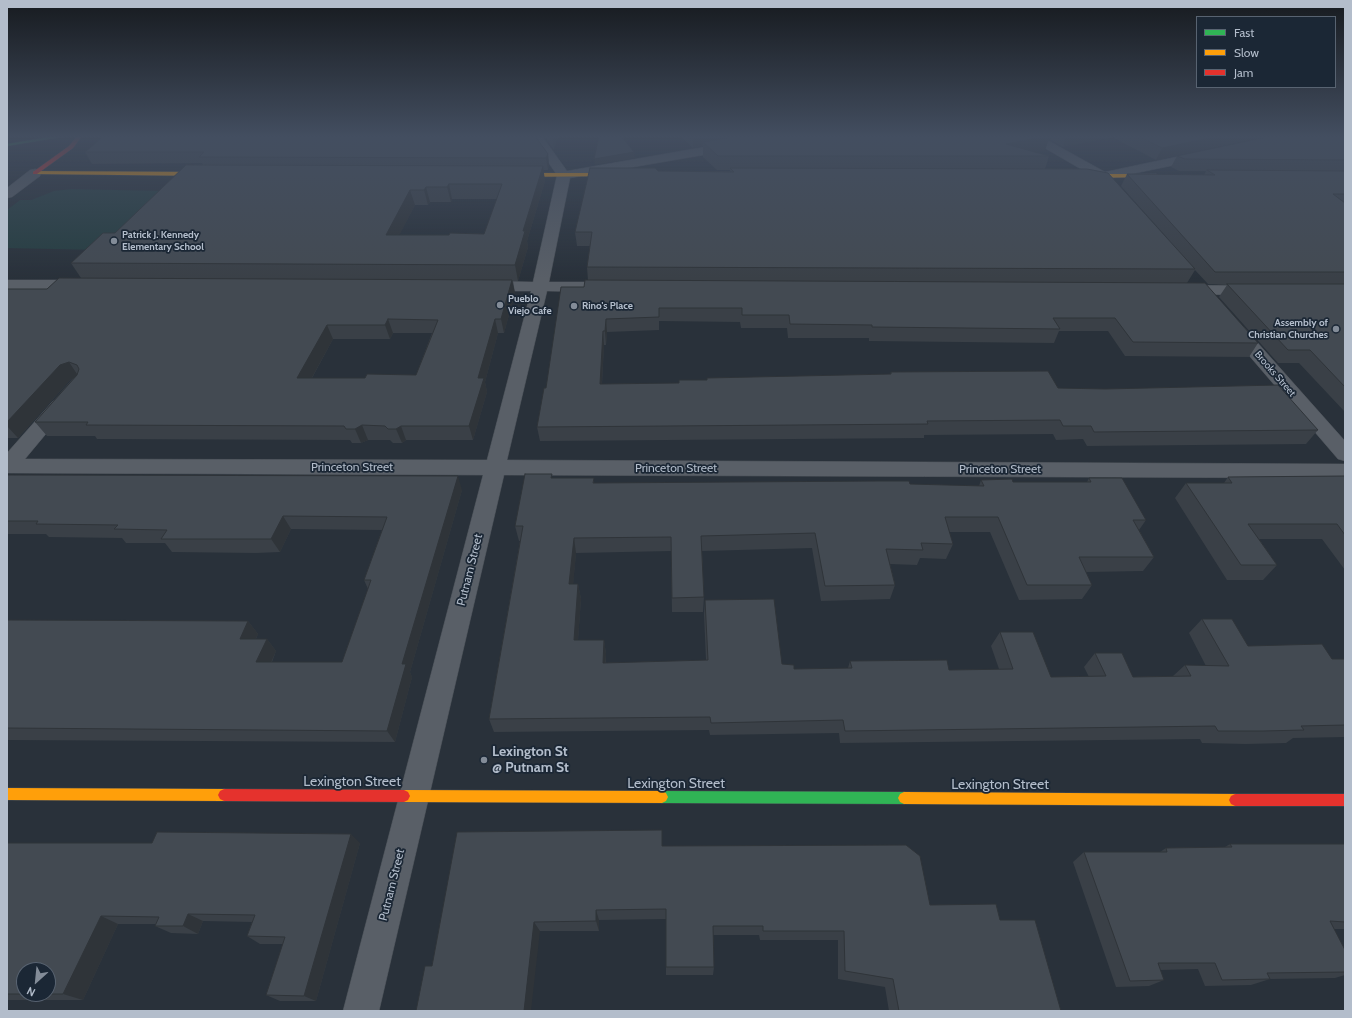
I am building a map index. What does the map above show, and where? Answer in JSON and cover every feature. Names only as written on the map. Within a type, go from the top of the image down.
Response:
[{"type":"main road","name":"Lexington Street","points":[[7,794],[1345,800]]},
{"type":"street","points":[[7,194],[18,184]]},
{"type":"street","name":"Putnam Street","points":[[361,1011],[540,287],[562,184]]},
{"type":"street","points":[[1109,184],[1125,202]]},
{"type":"street","name":"Brooks Street","points":[[1190,277],[1345,454]]},
{"type":"street","points":[[7,285],[101,285]]},
{"type":"street","points":[[470,286],[609,287]]},
{"type":"street","points":[[1167,290],[1266,291]]},
{"type":"street","points":[[7,466],[74,390]]},
{"type":"street","name":"Princeton Street","points":[[7,466],[1345,471]]},
{"type":"green space","points":[[72,189],[162,191],[100,250],[7,248],[7,210],[20,200],[31,200],[54,191]]},
{"type":"building","points":[[167,184],[538,184],[523,231],[525,231],[515,265],[71,263],[103,233],[115,233]],"holes":[[[449,184],[502,184],[484,234],[450,233],[449,235],[386,235],[410,190],[424,190],[426,187],[447,187]]]},
{"type":"building","points":[[586,184],[1118,184],[1195,269],[587,267],[592,232],[575,232]]},
{"type":"building","points":[[1136,184],[1345,184],[1345,194],[1333,194],[1345,203],[1345,272],[1215,272]]},
{"type":"building","points":[[59,278],[512,280],[501,319],[495,319],[478,378],[484,378],[469,426],[401,426],[396,429],[388,429],[385,426],[362,425],[355,429],[346,429],[344,426],[86,425],[88,422],[35,422],[77,375],[79,369],[77,365],[69,362],[60,365],[7,422],[7,289],[47,289]],"holes":[[[388,319],[438,320],[416,375],[367,374],[365,378],[297,378],[327,325],[385,325]]]},
{"type":"building","points":[[585,280],[1205,283],[1258,343],[1133,342],[1115,318],[1053,318],[1060,329],[872,327],[872,325],[790,324],[789,315],[742,315],[742,308],[659,308],[659,317],[606,319],[605,331],[603,331],[600,384],[679,383],[679,380],[707,380],[707,378],[891,374],[891,372],[1048,371],[1058,388],[1105,389],[1278,385],[1318,430],[1094,432],[1091,426],[1063,426],[1060,420],[927,421],[928,424],[537,427],[544,388],[546,388],[561,287],[584,287]]},
{"type":"building","points":[[1227,284],[1345,284],[1345,387],[1310,350],[1288,350]]},
{"type":"building","points":[[525,474],[552,474],[551,478],[594,478],[593,483],[909,481],[910,484],[984,486],[981,480],[1012,479],[1013,482],[1091,482],[1089,478],[1122,478],[1146,520],[1133,520],[1154,557],[1079,557],[1092,585],[1027,585],[998,517],[945,517],[953,544],[921,543],[923,550],[886,549],[895,585],[825,586],[815,533],[701,536],[704,597],[672,598],[671,537],[574,538],[569,584],[578,584],[574,640],[604,640],[603,663],[708,660],[705,600],[774,599],[782,664],[794,665],[794,669],[852,668],[850,661],[947,660],[949,670],[1013,669],[1000,632],[1033,632],[1051,677],[1106,676],[1095,653],[1122,653],[1133,677],[1191,676],[1185,665],[1229,666],[1202,619],[1232,619],[1248,646],[1322,644],[1332,659],[1345,659],[1345,725],[1301,726],[1304,730],[1263,731],[1218,731],[1215,726],[845,731],[843,720],[711,723],[710,717],[489,719],[523,526],[515,526]]},
{"type":"building","points":[[7,475],[458,476],[402,664],[406,664],[387,731],[7,728],[8,620],[248,621],[240,639],[267,639],[256,662],[342,662],[371,580],[364,580],[387,517],[283,516],[271,539],[161,539],[167,530],[114,529],[118,525],[36,524],[38,521],[7,521]]},
{"type":"building","points":[[1345,476],[1345,535],[1337,524],[1248,524],[1277,565],[1241,565],[1186,483],[1232,483],[1228,477]]},
{"type":"building","points":[[662,830],[662,846],[906,845],[920,856],[930,905],[996,904],[1000,920],[1035,920],[1061,1011],[899,1011],[893,979],[845,971],[844,931],[763,931],[763,926],[713,926],[714,967],[666,967],[666,909],[596,910],[596,921],[534,922],[524,1011],[416,1011],[425,966],[432,966],[457,832]]},
{"type":"building","points":[[157,832],[351,834],[304,996],[266,995],[285,937],[247,936],[255,915],[188,914],[183,926],[155,926],[159,917],[101,916],[63,994],[56,994],[56,962],[16,962],[16,994],[7,994],[7,843],[152,843]]},
{"type":"building","points":[[1230,844],[1345,844],[1345,922],[1330,921],[1345,950],[1345,972],[1267,973],[1270,979],[1222,980],[1215,963],[1158,963],[1164,980],[1130,981],[1084,852],[1167,852],[1166,848],[1232,847]]},
{"type":"traffic: fast","points":[[662,797],[904,798]]},
{"type":"traffic: slow","points":[[7,794],[224,795]]},
{"type":"traffic: slow","points":[[404,796],[662,797]]},
{"type":"traffic: slow","points":[[904,798],[1235,800]]},
{"type":"traffic: jam","points":[[224,795],[404,796]]},
{"type":"traffic: jam","points":[[1235,800],[1345,800]]},
{"type":"place","name":"Patrick J. Kennedy Elementary School","points":[[114,241]]},
{"type":"place","name":"Pueblo Viejo Cafe","points":[[500,305]]},
{"type":"place","name":"Rino's Place","points":[[574,306]]},
{"type":"place","name":"Assembly of Christian Churches","points":[[1336,329]]},
{"type":"place","name":"Lexington St @ Putnam St","points":[[484,760]]}]
